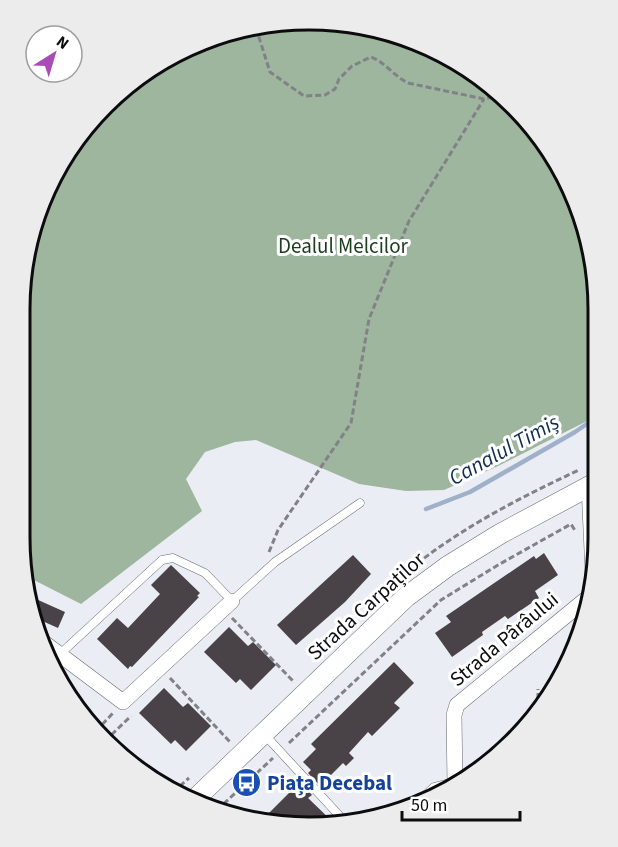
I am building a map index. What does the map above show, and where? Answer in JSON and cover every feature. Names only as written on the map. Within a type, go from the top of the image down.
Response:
[{"type":"main road","name":"Strada Carpaților","points":[[200,795],[406,597],[448,566],[500,534],[588,487]]},
{"type":"street","points":[[53,650],[123,702],[232,601]]},
{"type":"street","name":"Strada Pârâului","points":[[457,775],[454,716],[457,705],[580,604]]},
{"type":"lane","points":[[60,654],[162,560],[173,558],[205,573],[232,601],[275,562],[360,503]]},
{"type":"lane","points":[[264,734],[339,815]]},
{"type":"path","points":[[258,34],[270,72],[304,96],[325,95],[335,89],[339,79],[352,66],[371,57],[382,61],[397,77],[408,83],[484,99],[491,97]]},
{"type":"path","points":[[259,576],[278,530],[351,423],[369,319],[404,232],[484,99]]},
{"type":"path","points":[[225,804],[441,600],[498,564],[571,525],[579,535],[588,536]]},
{"type":"path","points":[[232,618],[294,682]]},
{"type":"path","points":[[170,678],[230,742]]},
{"type":"path","points":[[538,689],[538,697]]},
{"type":"path","points":[[102,725],[123,702]]},
{"type":"green space","name":"Dealul Melcilor","points":[[309,30],[345,32],[399,45],[448,67],[493,99],[519,125],[541,154],[567,202],[573,219],[586,273],[588,421],[498,466],[444,490],[406,491],[359,484],[256,440],[235,442],[205,452],[186,479],[202,511],[81,604],[33,580],[30,538],[30,309],[35,255],[51,202],[67,169],[99,125],[125,99],[170,67],[219,45],[273,32]]},
{"type":"building","points":[[544,553],[558,575],[535,591],[539,598],[508,619],[505,616],[452,657],[435,633],[451,622],[446,616],[534,556],[536,559]]},
{"type":"building","points":[[353,555],[371,574],[345,602],[296,645],[277,625]]},
{"type":"building","points":[[171,565],[200,593],[197,596],[199,597],[128,669],[97,639],[117,618],[128,628],[160,594],[151,585]]},
{"type":"building","points":[[37,600],[65,612],[58,628],[43,621]]},
{"type":"building","points":[[229,627],[248,646],[253,642],[276,665],[251,690],[240,679],[236,683],[204,652]]},
{"type":"building","points":[[394,662],[414,683],[394,703],[400,708],[372,736],[368,732],[349,753],[354,758],[346,766],[343,763],[320,786],[308,773],[311,770],[303,762],[316,749],[311,744]]},
{"type":"building","points":[[164,688],[183,707],[188,703],[211,726],[186,751],[175,740],[171,744],[139,713]]},
{"type":"building","points":[[300,782],[312,795],[308,798],[327,816],[309,817],[268,814]]},
{"type":"waterway","name":"Canalul Timiș","points":[[426,509],[470,492],[588,423]]},
{"type":"place","name":"Piața Decebal","points":[[246,783]]}]
